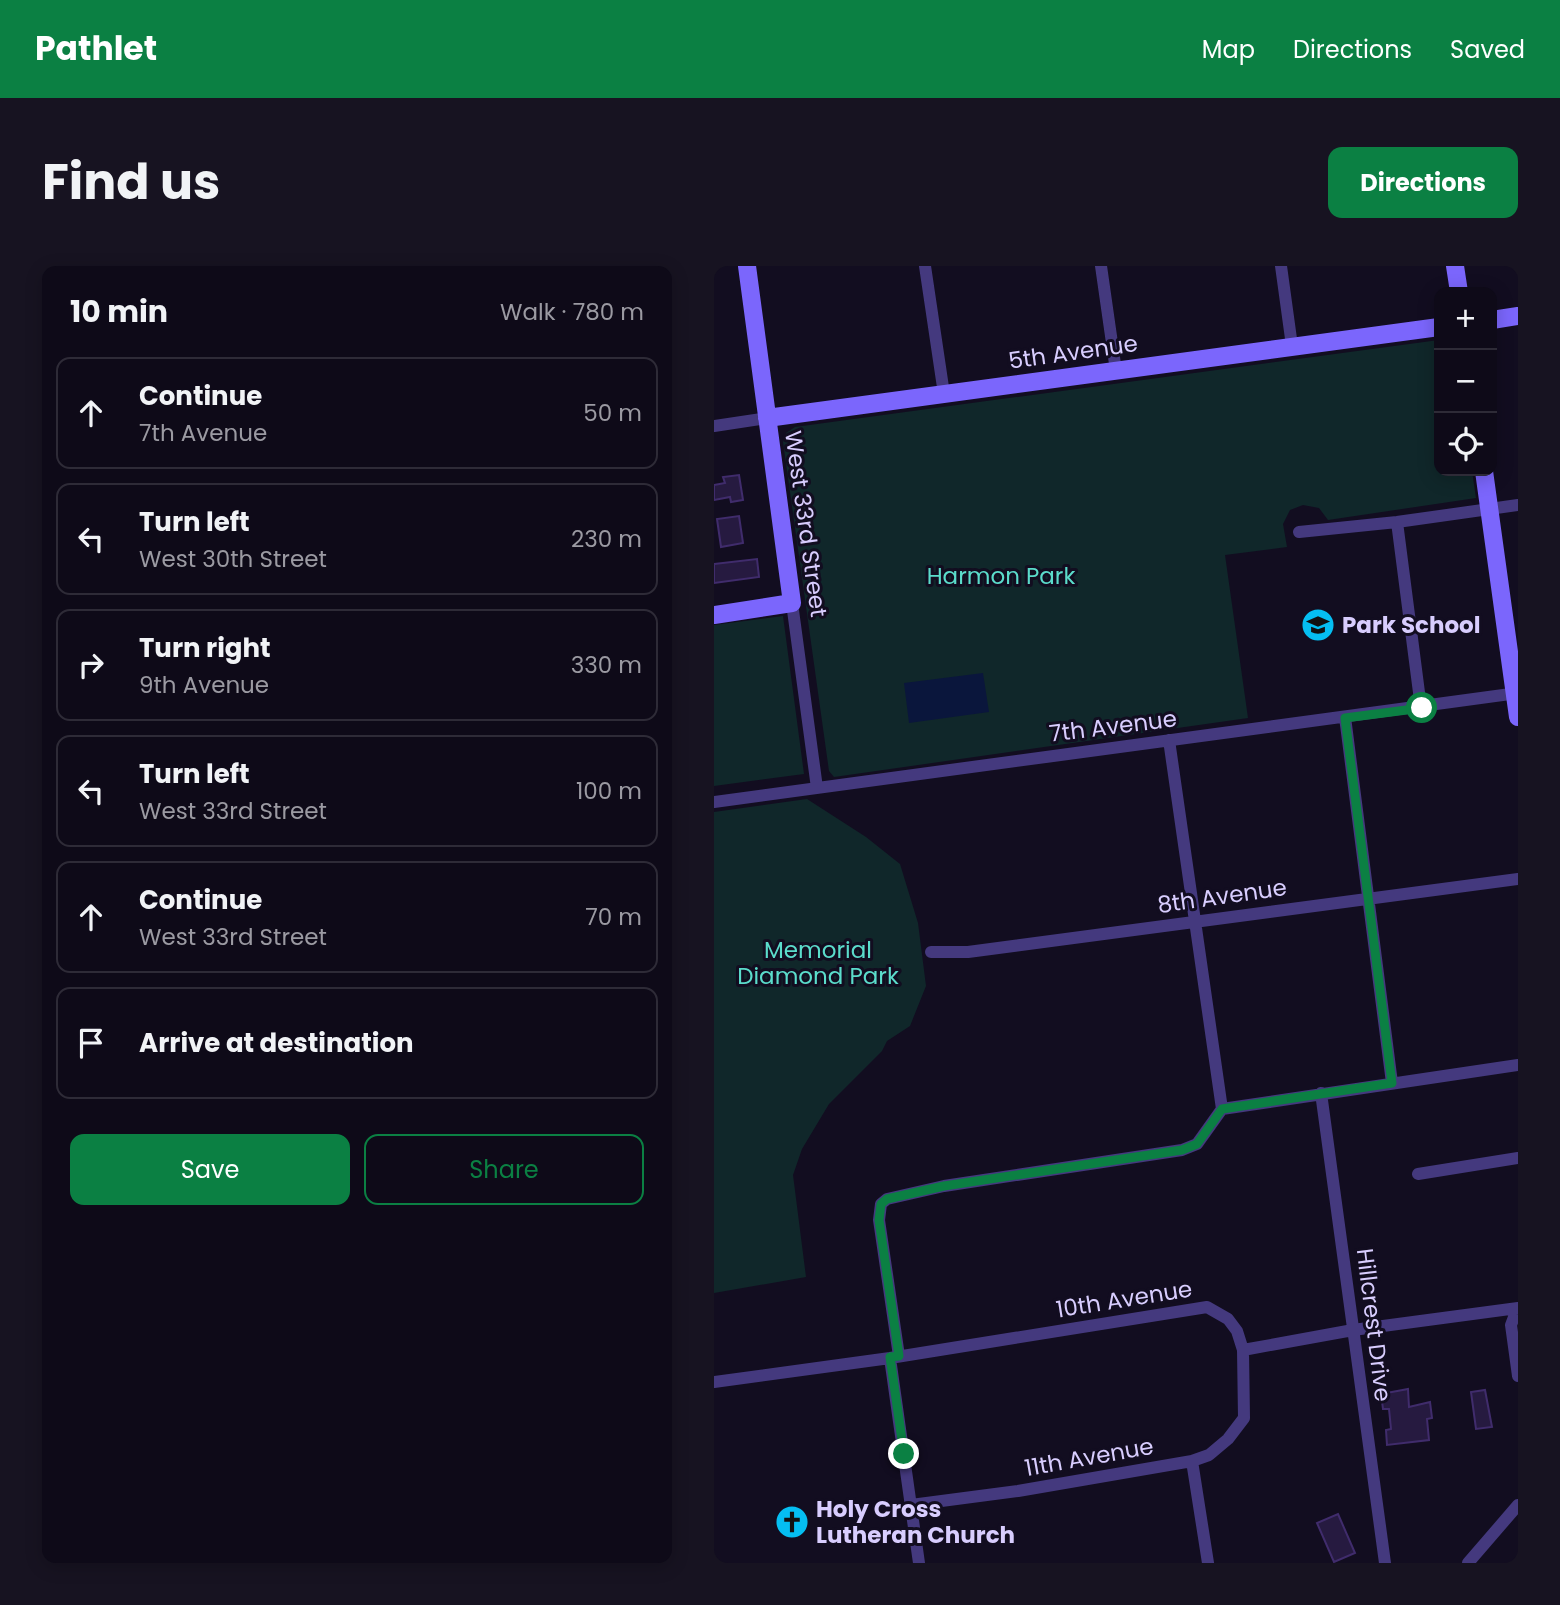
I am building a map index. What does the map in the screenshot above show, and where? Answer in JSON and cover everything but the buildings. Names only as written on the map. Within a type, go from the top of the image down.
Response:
[{"type":"street","name":"West 33rd Street","points":[[747,266],[817,788]]},
{"type":"street","points":[[925,266],[944,394]]},
{"type":"street","points":[[1101,266],[1116,370]]},
{"type":"street","points":[[1281,266],[1292,346]]},
{"type":"street","points":[[1455,266],[1458,287]]},
{"type":"street","points":[[1497,319],[1518,316]]},
{"type":"street","name":"5th Avenue","points":[[714,426],[1434,328]]},
{"type":"street","points":[[1485,476],[1518,717]]},
{"type":"street","points":[[1299,532],[1518,505]]},
{"type":"street","points":[[1397,522],[1422,708]]},
{"type":"street","points":[[714,615],[792,603]]},
{"type":"street","name":"7th Avenue","points":[[714,802],[1422,708],[1516,693]]},
{"type":"street","points":[[1345,718],[1392,1083]]},
{"type":"street","points":[[919,1563],[879,1220],[881,1204],[901,1194],[944,1186],[1182,1150],[1197,1144],[1222,1109],[1169,740]]},
{"type":"street","name":"8th Avenue","points":[[931,952],[968,953],[1518,879]]},
{"type":"street","points":[[1222,1109],[1518,1065]]},
{"type":"street","name":"Hillcrest Drive","points":[[1321,1093],[1385,1563]]},
{"type":"street","points":[[1418,1174],[1518,1158]]},
{"type":"street","name":"10th Avenue","points":[[714,1382],[895,1357],[1207,1307],[1228,1319],[1237,1331],[1243,1350]]},
{"type":"street","points":[[1243,1350],[1353,1330],[1518,1309]]},
{"type":"street","points":[[1518,1309],[1511,1325],[1518,1376]]},
{"type":"street","name":"11th Avenue","points":[[911,1505],[1018,1491],[1192,1461],[1209,1455],[1228,1439],[1244,1418],[1243,1350]]},
{"type":"street","points":[[1192,1461],[1208,1563]]},
{"type":"street","points":[[1468,1563],[1518,1505]]},
{"type":"green space","name":"Harmon Park","points":[[1434,341],[1434,476],[1473,476],[1476,498],[1328,520],[1319,508],[1303,505],[1290,510],[1283,524],[1287,547],[1225,555],[1248,718],[834,777],[829,771],[783,442],[786,433],[795,427]]},
{"type":"green space","points":[[783,616],[804,774],[714,786],[714,625]]},
{"type":"green space","name":"Memorial Diamond Park","points":[[807,799],[866,837],[900,864],[918,923],[926,986],[910,1026],[887,1041],[882,1051],[829,1104],[802,1149],[793,1175],[806,1277],[714,1293],[714,812]]},
{"type":"water","points":[[983,673],[989,712],[909,723],[904,683]]},
{"type":"place","name":"Park School","points":[[1318,625]]},
{"type":"place","name":"Holy Cross Lutheran Church","points":[[792,1522]]},
{"type":"route","points":[[904,1454],[890,1357],[899,1356],[879,1220],[881,1204],[887,1199],[944,1186],[1182,1150],[1197,1144],[1222,1109],[1392,1083],[1345,718],[1422,708]]}]
